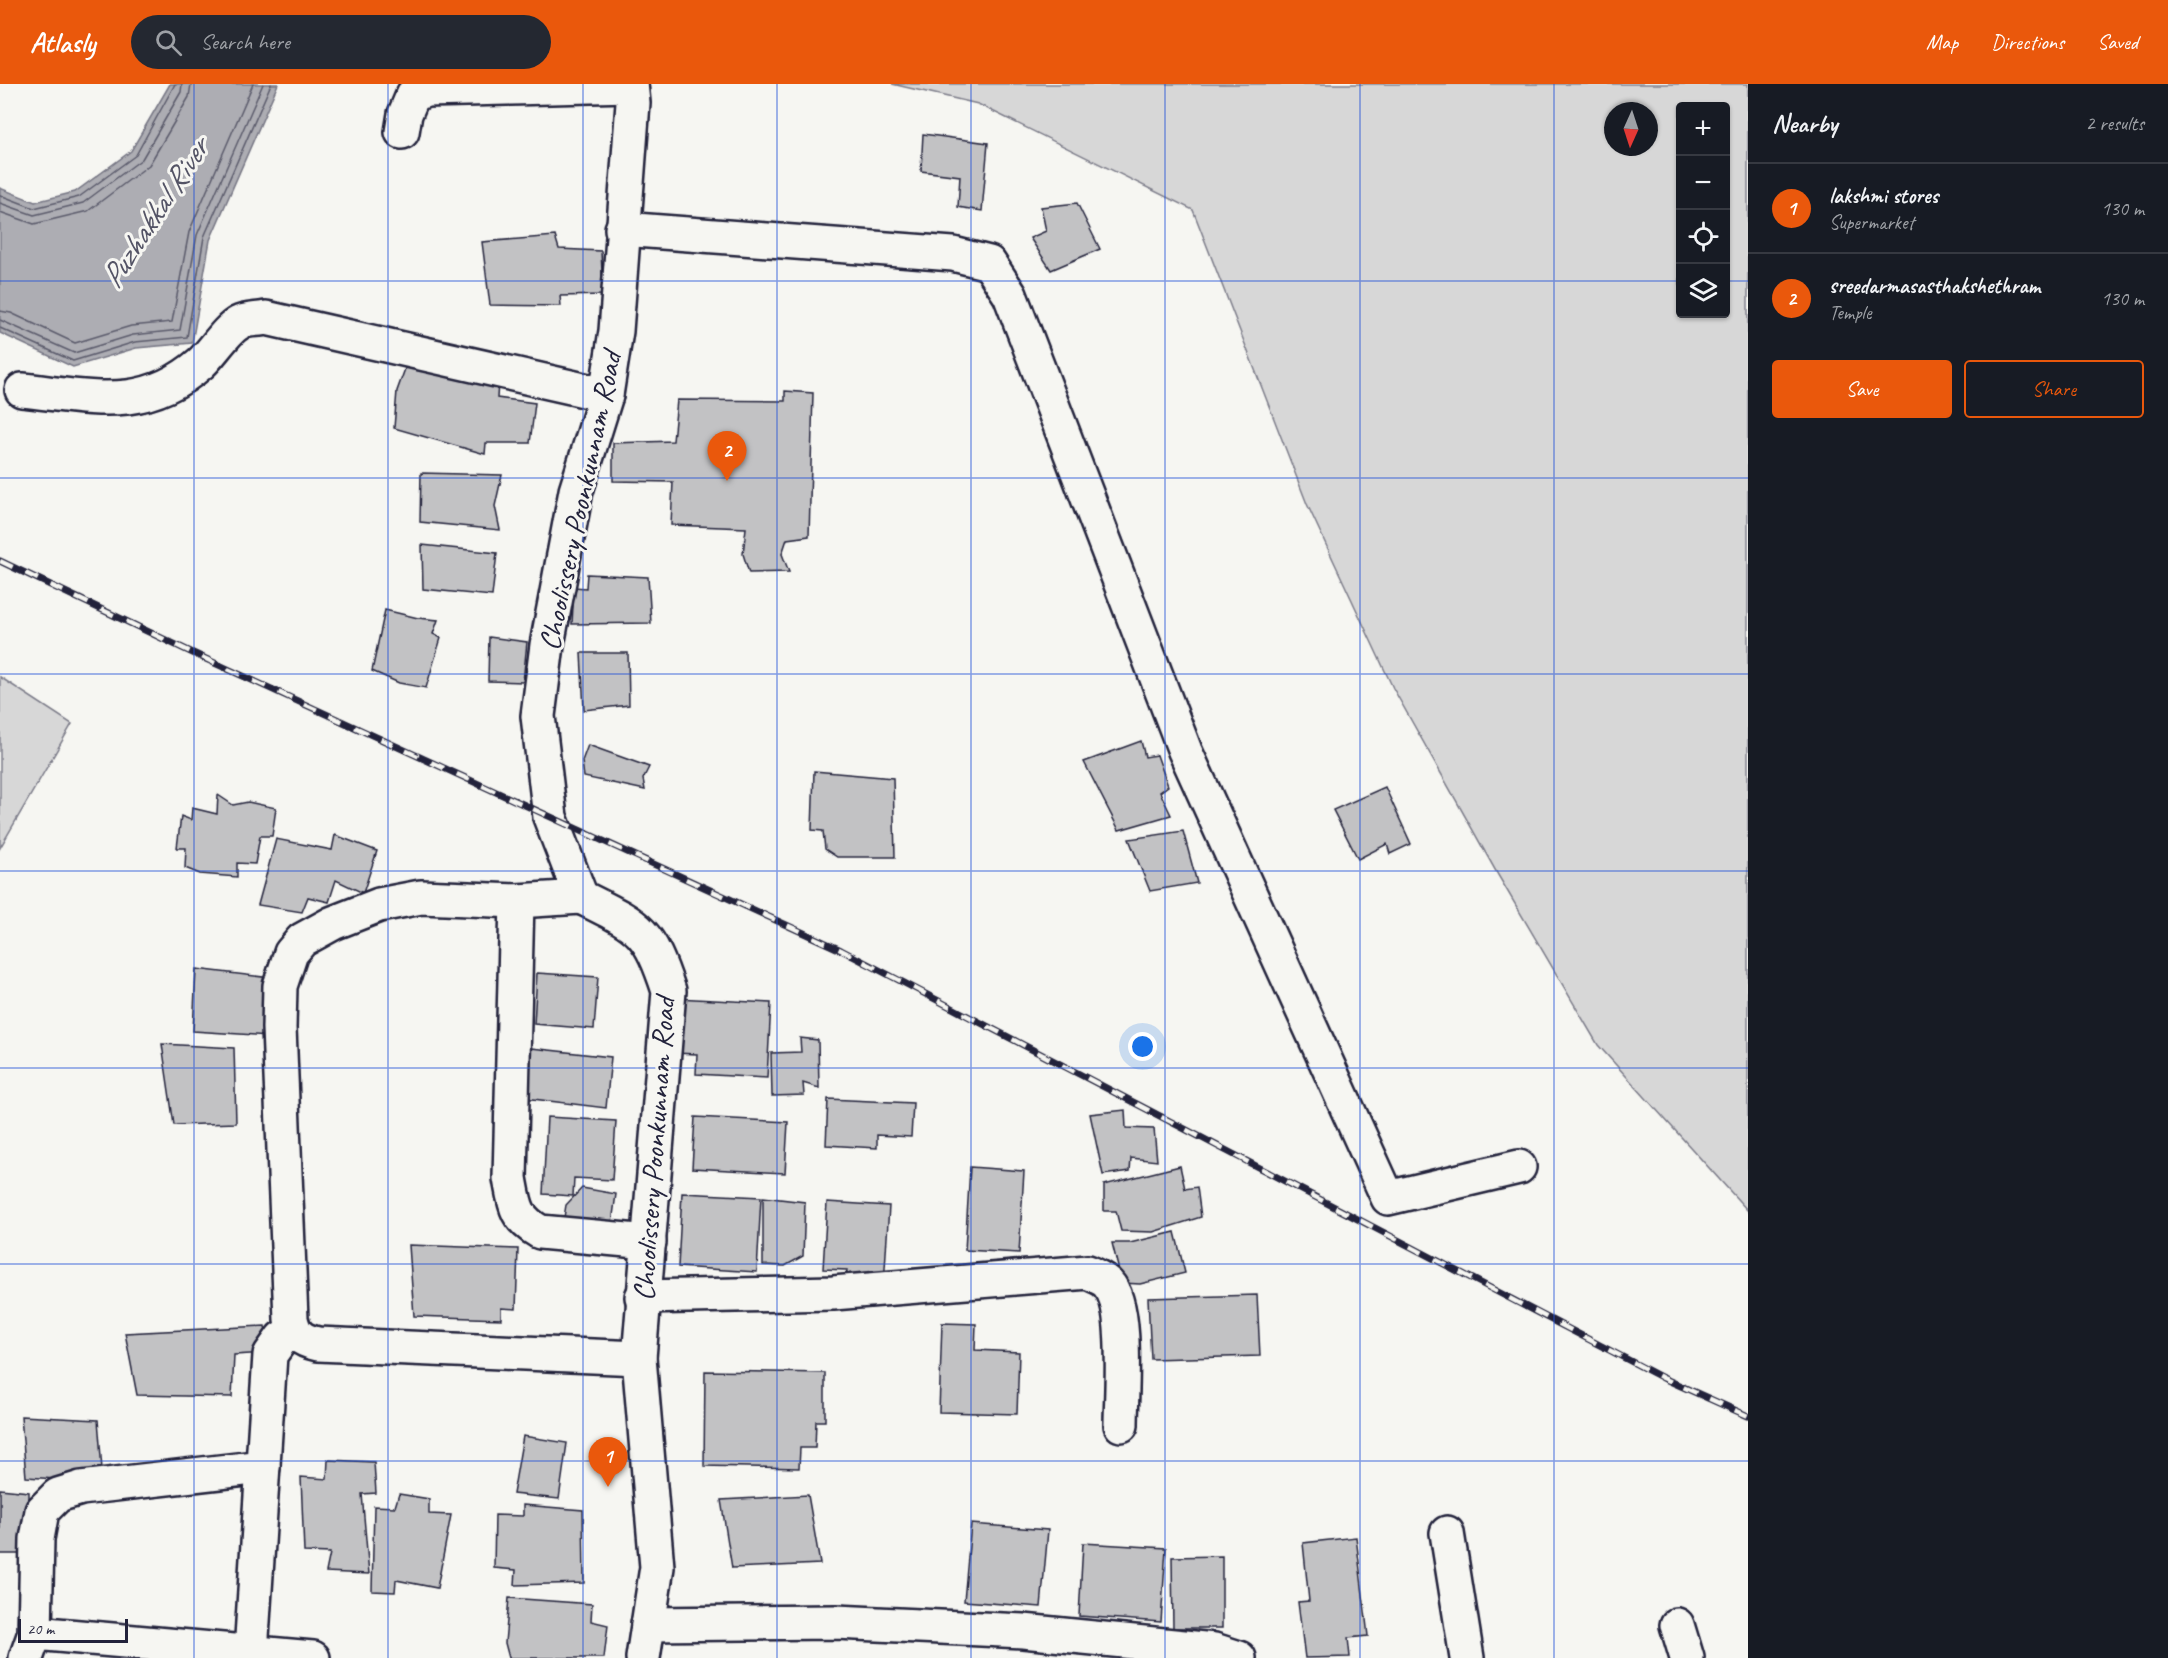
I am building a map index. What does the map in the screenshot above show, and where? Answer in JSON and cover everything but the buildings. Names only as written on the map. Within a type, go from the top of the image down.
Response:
[{"type":"street","points":[[402,132],[405,114],[413,95],[426,90],[631,84]]},
{"type":"street","name":"Choolissery Poonkunnam Road","points":[[631,84],[633,103],[616,331],[606,394],[576,491],[547,645],[538,716],[550,817],[581,897],[634,923],[656,952],[669,991],[649,1242],[642,1297],[639,1358],[657,1567],[643,1658]]},
{"type":"street","points":[[622,229],[952,254],[989,263],[1010,296],[1185,751],[1388,1198],[1519,1167]]},
{"type":"street","points":[[22,390],[114,400],[142,396],[171,384],[201,363],[238,323],[266,318],[606,394]]},
{"type":"street","points":[[581,897],[517,901],[421,897],[379,905],[333,923],[302,940],[291,953],[280,986],[279,1049],[291,1319],[295,1334],[305,1341],[318,1344],[639,1358]]},
{"type":"street","points":[[517,901],[510,1178],[516,1208],[524,1223],[540,1232],[649,1242]]},
{"type":"street","points":[[642,1297],[788,1292],[832,1293],[1089,1272],[1108,1283],[1118,1301],[1122,1341],[1121,1425]]},
{"type":"street","points":[[251,1653],[270,1355],[282,1338],[295,1334]]},
{"type":"street","points":[[263,1467],[81,1488],[57,1496],[42,1511],[37,1539],[30,1645],[251,1653],[313,1658]]},
{"type":"street","points":[[1447,1533],[1467,1658]]},
{"type":"street","points":[[648,1624],[836,1622],[1023,1631],[1214,1650],[1239,1658]]},
{"type":"street","points":[[1677,1625],[1687,1658]]},
{"type":"shaded area","points":[[892,84],[1748,84],[1748,1211],[1598,1045],[1498,875],[1393,688],[1307,504],[1193,210],[978,104]]},
{"type":"shaded area","points":[[0,677],[72,724],[0,848]]},
{"type":"water","name":"Puzhakkal River","points":[[170,84],[278,84],[210,240],[192,343],[136,348],[73,367],[0,333],[0,188],[35,202],[75,192],[131,151]]},
{"type":"railway","points":[[0,561],[195,654],[841,950],[1663,1378],[1748,1416]]},
{"type":"place","name":"sreedarmasasthakshethram","points":[[727,481]]},
{"type":"place","name":"lakshmi stores","points":[[608,1487]]}]
